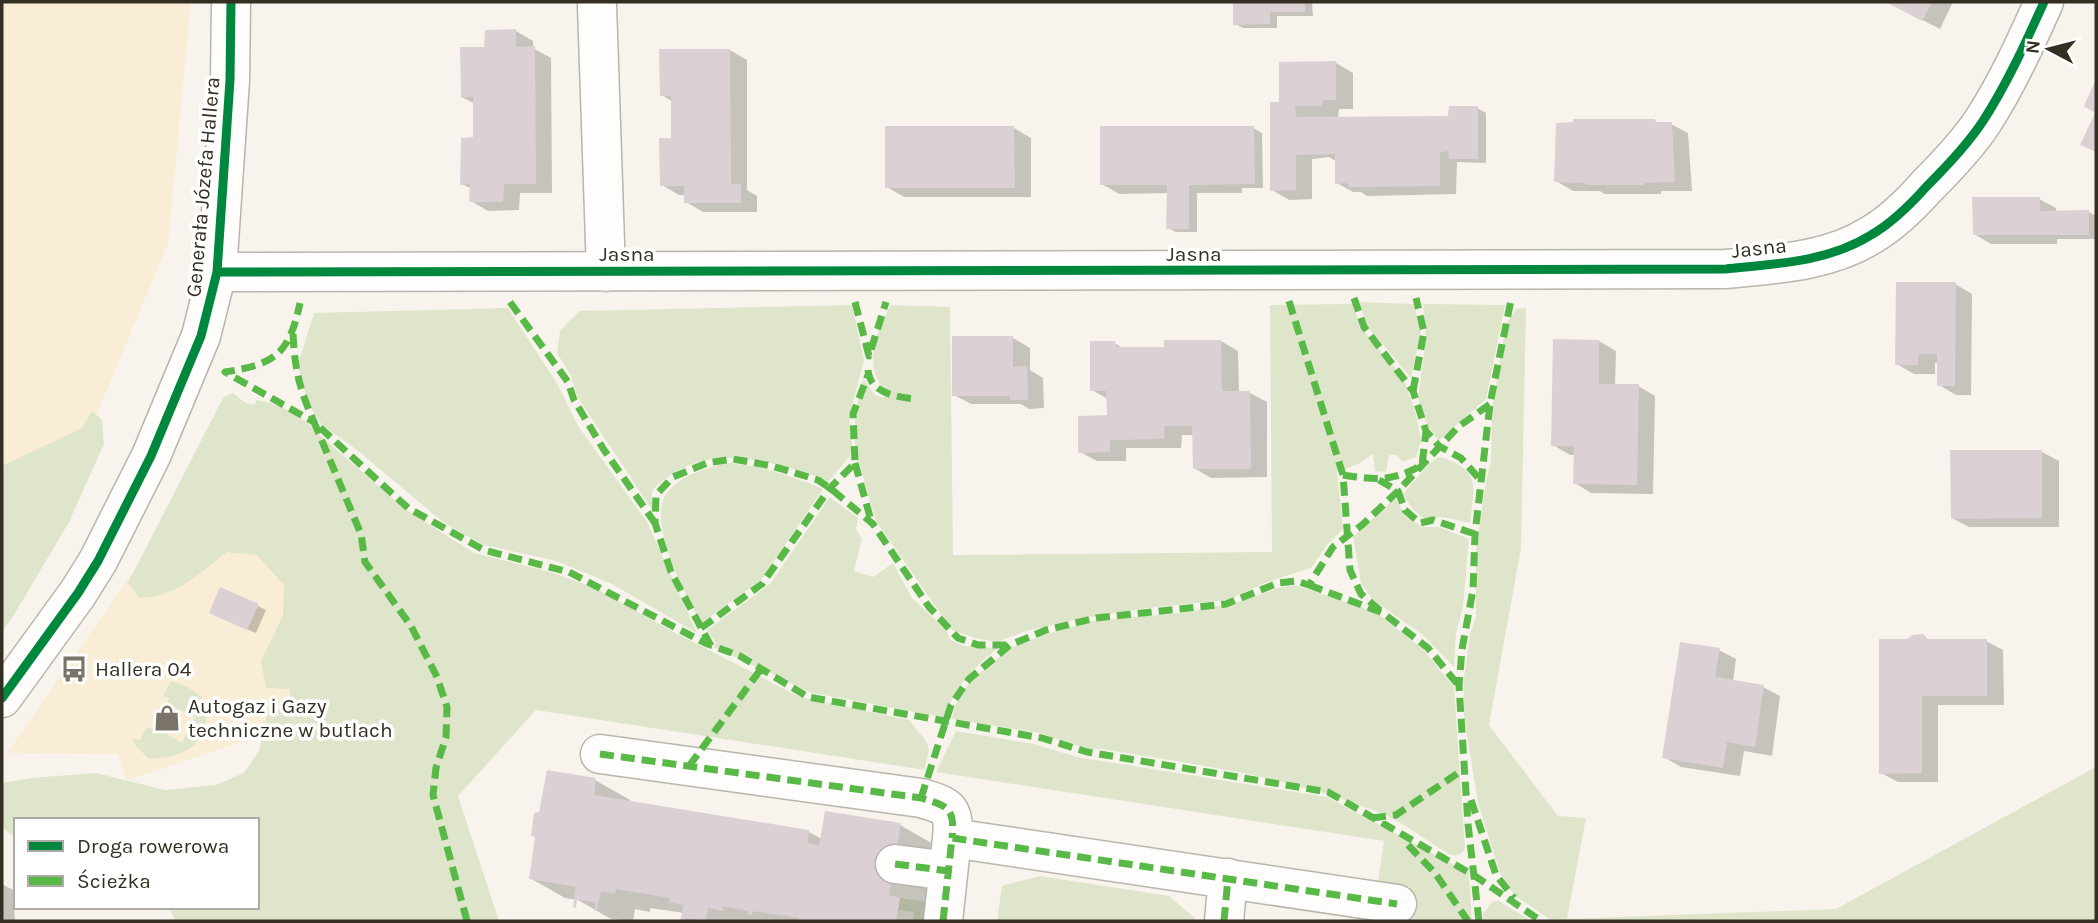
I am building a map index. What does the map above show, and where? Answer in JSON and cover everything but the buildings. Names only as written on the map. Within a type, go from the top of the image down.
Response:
[{"type":"street","name":"Generała Józefa Hallera","points":[[2,698],[78,593],[121,517],[189,369],[209,311],[217,272],[230,80],[232,2]]},
{"type":"street","name":"Jasna","points":[[217,272],[1712,270],[1800,262],[1871,236],[1928,186],[1983,121],[2022,50],[2044,2]]},
{"type":"street","points":[[597,6],[606,272]]},
{"type":"street","points":[[600,754],[920,798],[939,803],[951,811],[954,820],[943,921]]},
{"type":"street","points":[[895,864],[950,855],[1228,878],[1397,904]]},
{"type":"street","points":[[1224,921],[1228,878]]},
{"type":"shaded area","points":[[2,2],[191,2],[168,244],[51,523],[2,601]]},
{"type":"shaded area","points":[[276,488],[350,706],[127,780],[117,754],[7,753],[164,527]]},
{"type":"green space","points":[[1359,302],[1414,304],[1421,331],[1411,378],[1368,327]]},
{"type":"green space","points":[[1353,304],[1360,327],[1403,377],[1416,414],[1421,440],[1416,457],[1402,462],[1397,455],[1389,455],[1386,472],[1375,471],[1373,454],[1360,463],[1337,472],[1343,529],[1327,545],[1311,568],[1265,583],[1228,600],[1147,608],[1077,619],[1026,631],[997,642],[952,630],[876,521],[855,449],[855,414],[863,378],[875,395],[884,398],[886,391],[875,371],[873,360],[876,337],[891,305],[950,307],[953,555],[1272,552],[1270,305]]},
{"type":"green space","points":[[1423,304],[1505,305],[1486,399],[1438,441],[1425,420],[1418,399],[1426,337]]},
{"type":"green space","points":[[852,305],[864,360],[849,417],[853,452],[829,481],[760,461],[714,459],[692,464],[672,474],[652,491],[652,510],[577,396],[571,376],[557,353],[560,331],[579,311]]},
{"type":"green space","points":[[508,308],[558,385],[578,426],[647,522],[697,633],[610,583],[556,561],[484,545],[444,523],[357,450],[322,425],[308,404],[298,364],[314,313]]},
{"type":"green space","points":[[1526,308],[1521,548],[1489,725],[1558,816],[1586,818],[1567,919],[1836,909],[2096,767],[2096,921],[1552,921],[1514,895],[1500,873],[1478,803],[1464,716],[1464,677],[1470,635],[1476,616],[1476,551],[1491,460],[1492,410],[1506,324],[1516,309]]},
{"type":"green space","points":[[232,393],[248,404],[255,404],[256,400],[265,402],[284,408],[301,418],[405,509],[474,553],[550,572],[595,588],[800,697],[909,720],[929,749],[925,770],[536,710],[458,796],[499,921],[175,921],[170,909],[259,909],[259,818],[14,818],[13,836],[2,827],[2,783],[96,773],[165,790],[216,785],[244,773],[259,751],[268,710],[290,711],[290,689],[266,688],[261,661],[283,615],[284,585],[257,555],[227,552],[176,589],[152,597],[139,598],[128,583],[223,398]]},
{"type":"green space","points":[[92,411],[102,420],[104,444],[69,522],[2,632],[2,466],[82,428]]},
{"type":"green space","points":[[1440,457],[1454,462],[1469,474],[1473,489],[1470,523],[1443,517],[1423,518],[1403,494],[1430,463]]},
{"type":"green space","points":[[730,463],[777,472],[823,489],[761,580],[701,623],[669,555],[661,517],[663,501],[671,488],[684,478]]},
{"type":"green space","points":[[830,497],[858,518],[856,529],[862,539],[854,571],[873,577],[893,563],[912,598],[946,630],[951,640],[964,646],[998,648],[966,678],[943,717],[812,693],[714,647],[716,643],[707,630],[770,584]]},
{"type":"green space","points":[[1395,498],[1406,516],[1423,527],[1439,527],[1469,539],[1454,667],[1423,635],[1372,599],[1361,583],[1353,537]]},
{"type":"green space","points":[[1295,585],[1361,607],[1382,617],[1422,648],[1454,687],[1465,849],[1460,854],[1449,854],[1385,815],[1316,791],[1210,767],[1088,749],[1039,733],[952,719],[955,705],[970,681],[1012,647],[1093,621],[1189,612],[1242,601]]},
{"type":"green space","points":[[171,681],[185,686],[201,697],[206,707],[206,721],[201,735],[187,750],[173,756],[149,759],[133,739],[140,740],[147,727],[151,729],[154,726],[182,743],[195,717],[167,704],[169,698],[163,696]]},
{"type":"green space","points":[[956,731],[1034,744],[1077,757],[1327,797],[1469,873],[1472,921],[1402,921],[1410,887],[1378,882],[1384,841],[936,772]]},
{"type":"green space","points":[[1040,876],[1169,896],[1198,921],[997,921],[1002,886]]},
{"type":"green space","points":[[900,898],[927,902],[929,921],[913,921],[914,912],[898,910]]},
{"type":"green space","points":[[1493,901],[1499,901],[1531,921],[1483,921],[1483,913]]},
{"type":"marked path","points":[[1354,298],[1364,327],[1413,391],[1426,431],[1439,446],[1461,458],[1482,482]]},
{"type":"marked path","points":[[1413,391],[1424,332],[1416,298]]},
{"type":"marked path","points":[[1479,921],[1468,824],[1459,686],[1462,649],[1473,590],[1475,534],[1490,404],[1511,300]]},
{"type":"marked path","points":[[1289,301],[1343,475],[1350,570],[1361,594],[1383,613]]},
{"type":"marked path","points":[[510,302],[568,382],[574,400],[604,450],[655,523]]},
{"type":"marked path","points":[[855,302],[869,356],[886,302]]},
{"type":"marked path","points":[[293,334],[299,379],[314,422],[225,372],[257,365],[278,354],[291,334],[300,303]]},
{"type":"marked path","points":[[868,370],[870,378],[879,389],[892,395],[915,399]]},
{"type":"marked path","points":[[701,628],[762,584],[830,488],[855,463],[853,414],[868,375]]},
{"type":"marked path","points":[[921,798],[951,705],[969,679],[1010,645],[1046,630],[1096,618],[1226,604],[1278,583],[1296,581],[1309,585],[1333,547],[1362,525],[1398,491],[1458,427],[1490,404]]},
{"type":"marked path","points":[[467,921],[433,795],[436,768],[446,737],[447,707],[437,677],[411,626],[365,562],[361,534],[314,422],[408,508],[484,550],[569,572],[705,643],[740,656],[808,697],[1042,738],[1087,752],[1328,792],[1475,876],[1541,921]]},
{"type":"marked path","points":[[1343,475],[1365,478],[1393,477],[1422,465],[1426,431]]},
{"type":"marked path","points":[[711,646],[671,572],[655,523],[656,495],[673,477],[707,463],[733,459],[772,466],[818,480],[830,488],[873,524],[929,607],[958,638],[978,645],[1010,645]]},
{"type":"marked path","points":[[855,463],[872,524]]},
{"type":"marked path","points":[[1379,480],[1398,491],[1405,510],[1420,523],[1433,520],[1475,534]]},
{"type":"marked path","points":[[1309,585],[1383,613],[1428,648],[1459,686]]},
{"type":"marked path","points":[[689,766],[761,669]]},
{"type":"marked path","points":[[600,754],[921,798],[938,803],[948,810],[952,820],[952,838]]},
{"type":"marked path","points":[[1372,818],[1396,815],[1464,769],[1465,773]]},
{"type":"marked path","points":[[1471,800],[1496,875],[1514,898]]},
{"type":"marked path","points":[[943,921],[952,838],[1397,904]]},
{"type":"marked path","points":[[1408,845],[1435,873],[1468,921]]},
{"type":"marked path","points":[[895,864],[948,871]]},
{"type":"marked path","points":[[1224,921],[1228,878]]},
{"type":"cycle path","points":[[2,698],[98,561],[151,456],[201,336],[217,272],[230,80],[231,2]]},
{"type":"cycle path","points":[[217,272],[1726,269],[1782,263],[1819,256],[1854,244],[1879,230],[1908,206],[1957,155],[1983,121],[2008,78],[2044,2]]},
{"type":"place","name":"Hallera 04","points":[[74,669]]},
{"type":"place","name":"Autogaz i Gazy techniczne w butlach","points":[[167,718]]}]
